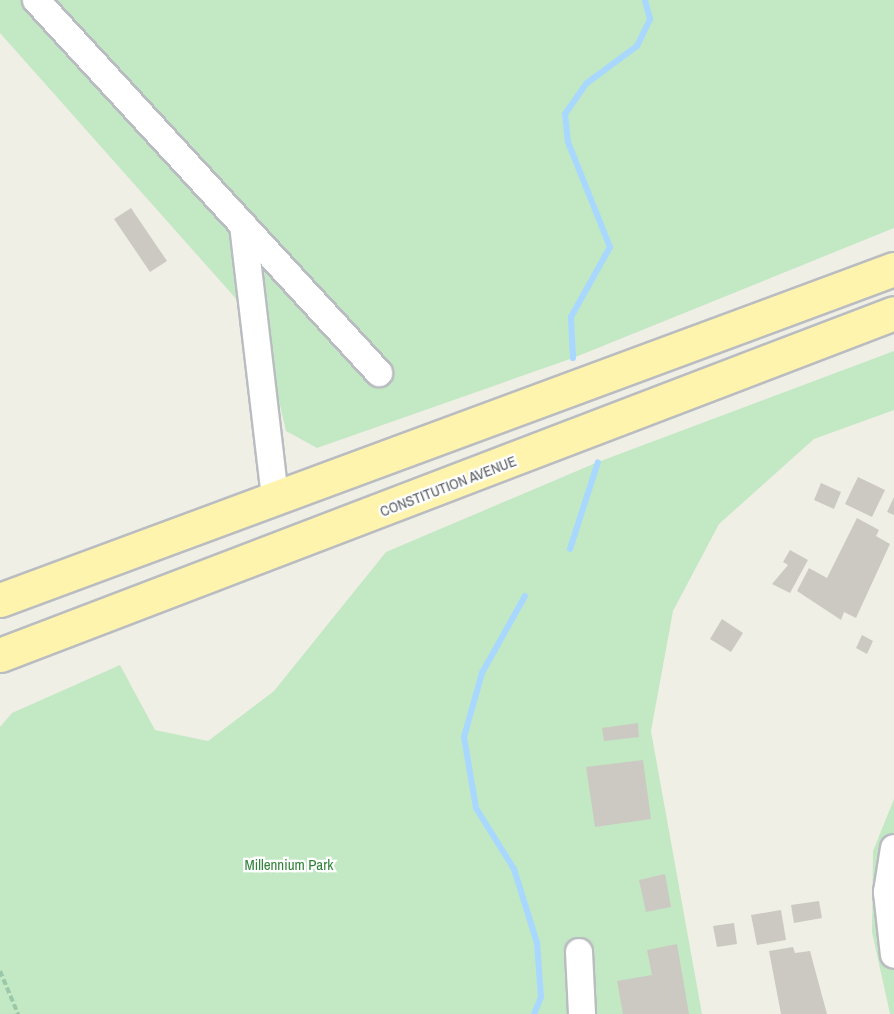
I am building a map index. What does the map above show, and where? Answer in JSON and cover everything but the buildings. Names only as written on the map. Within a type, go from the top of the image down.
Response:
[{"type":"main road","points":[[0,600],[894,269]]},
{"type":"main road","name":"CONSTITUTION AVENUE","points":[[0,655],[761,368],[894,312]]},
{"type":"street","points":[[36,0],[379,372]]},
{"type":"street","points":[[243,225],[276,499]]},
{"type":"street","points":[[894,848],[887,892],[894,955]]},
{"type":"street","points":[[579,951],[582,1014]]},
{"type":"path","points":[[0,971],[18,1014]]},
{"type":"green space","points":[[0,0],[894,0],[894,228],[573,358],[317,448],[286,431],[262,328],[0,33]]},
{"type":"green space","name":"Millennium Park","points":[[894,351],[894,410],[814,439],[719,524],[673,611],[651,731],[702,1014],[0,1014],[0,727],[12,713],[120,665],[155,730],[208,741],[274,691],[386,552],[598,462]]},
{"type":"green space","points":[[894,799],[894,1014],[890,1014],[872,932],[873,851]]},
{"type":"waterway","points":[[573,358],[571,317],[610,247],[568,142],[565,114],[587,83],[637,46],[650,19],[645,0]]},
{"type":"waterway","points":[[570,549],[598,462]]},
{"type":"waterway","points":[[525,596],[482,673],[464,737],[476,808],[514,869],[537,943],[541,997],[534,1014]]}]
